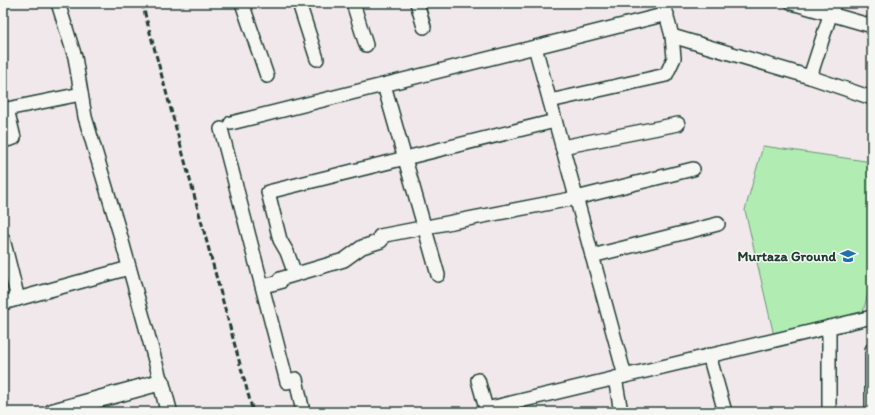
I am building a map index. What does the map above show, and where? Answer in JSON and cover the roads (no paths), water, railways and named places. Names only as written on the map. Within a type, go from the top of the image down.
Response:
[{"type":"street","points":[[58,3],[75,58],[85,117],[169,412]]},
{"type":"street","points":[[242,3],[267,76]]},
{"type":"street","points":[[299,3],[317,58]]},
{"type":"street","points":[[353,3],[366,45]]},
{"type":"street","points":[[417,3],[424,27]]},
{"type":"street","points":[[792,3],[832,9],[872,26]]},
{"type":"street","points":[[304,412],[296,379],[287,382],[226,126],[535,47],[665,9],[672,36],[674,58],[666,75],[550,101]]},
{"type":"street","points":[[810,77],[832,9]]},
{"type":"street","points":[[672,36],[810,77],[872,98]]},
{"type":"street","points":[[535,47],[592,256],[620,377],[621,412]]},
{"type":"street","points":[[384,85],[438,275]]},
{"type":"street","points":[[3,141],[14,138],[8,109],[81,94]]},
{"type":"street","points":[[295,274],[287,252],[280,240],[268,192],[555,121]]},
{"type":"street","points":[[562,146],[678,124]]},
{"type":"street","points":[[263,286],[280,282],[280,279],[295,274],[344,260],[362,247],[381,241],[380,236],[576,198],[693,169]]},
{"type":"street","points":[[592,256],[718,224]]},
{"type":"street","points":[[3,239],[18,299]]},
{"type":"street","points":[[3,303],[129,268]]},
{"type":"street","points":[[478,380],[487,410],[872,316]]},
{"type":"street","points":[[829,327],[830,412]]},
{"type":"street","points":[[872,350],[872,412]]},
{"type":"street","points":[[709,356],[725,412]]},
{"type":"street","points":[[52,412],[94,406],[161,382]]},
{"type":"railway","points":[[142,3],[253,412]]},
{"type":"place","name":"Murtaza Ground","points":[[848,256]]}]
